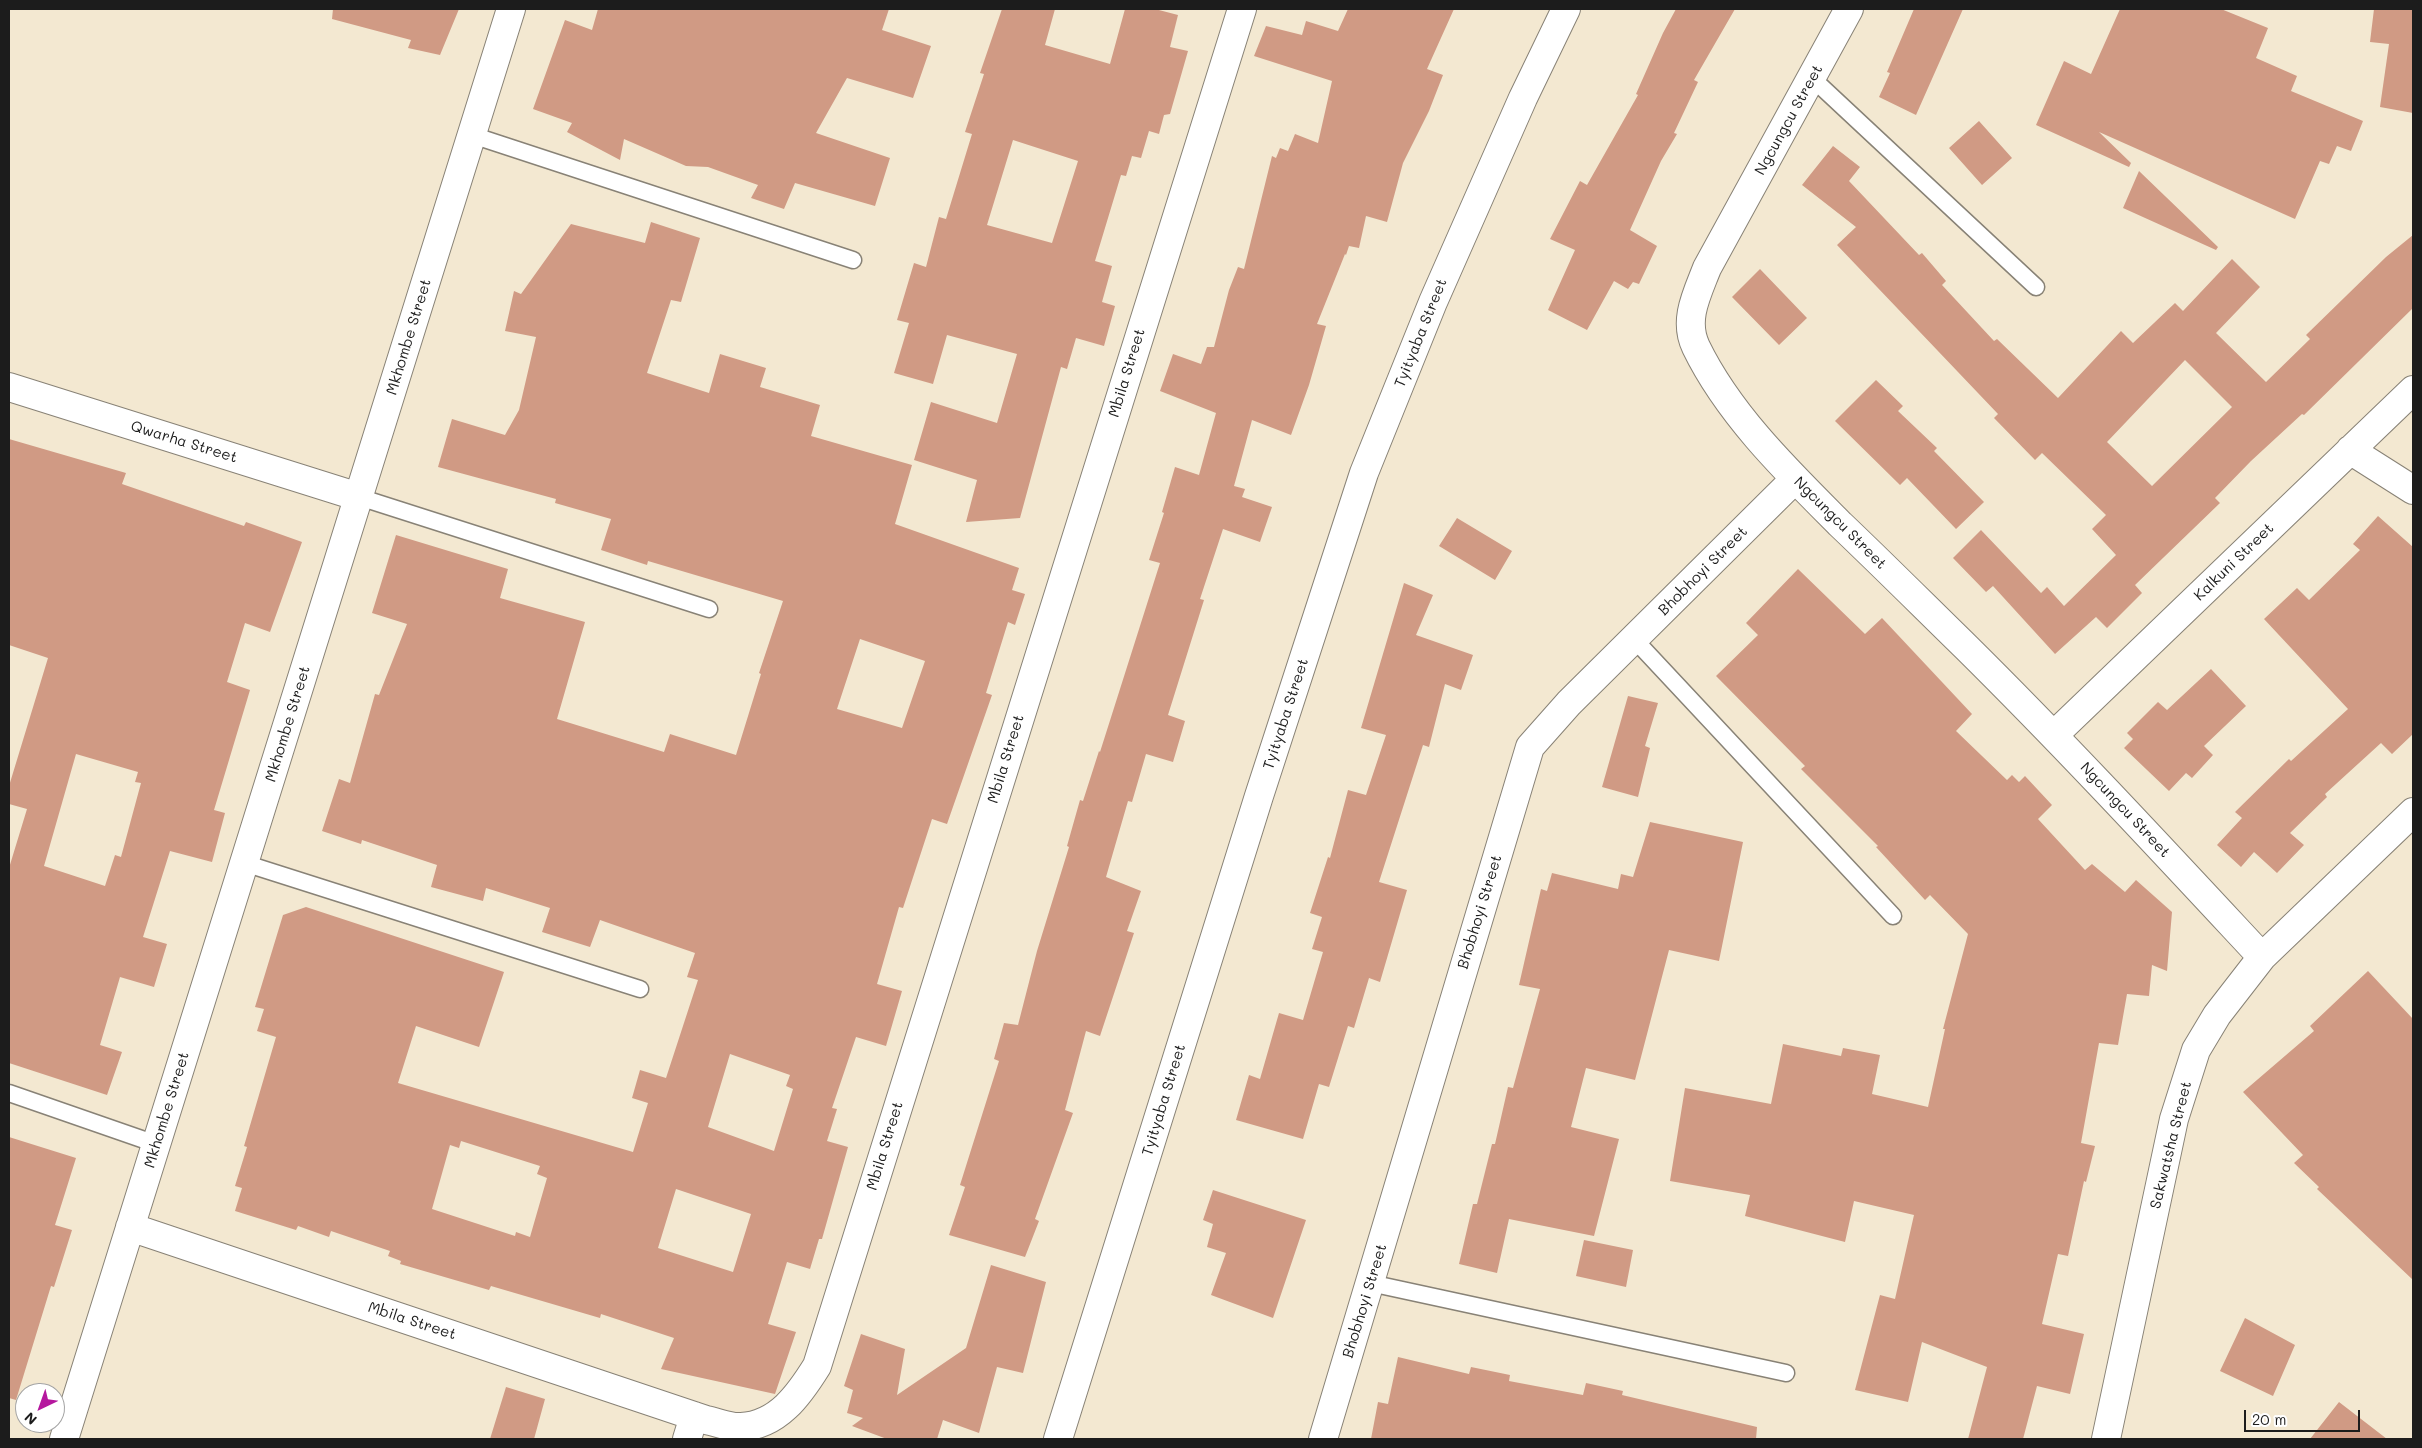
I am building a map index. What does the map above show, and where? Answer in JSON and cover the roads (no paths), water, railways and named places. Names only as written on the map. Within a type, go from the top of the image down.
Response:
[{"type":"street","name":"Mkhombe Street","points":[[64,1439],[511,9]]},
{"type":"street","name":"Mbila Street","points":[[130,1228],[690,1428],[739,1428],[760,1424],[783,1411],[801,1392],[817,1366],[1242,9]]},
{"type":"street","name":"Tyityaba Street","points":[[1058,1439],[1259,796],[1364,473],[1433,302],[1523,98],[1566,9]]},
{"type":"street","name":"Ngcungcu Street","points":[[1849,9],[1708,268],[1695,298],[1689,325],[1695,346],[1717,384],[1742,417],[1795,479],[2054,734],[2262,957]]},
{"type":"street","name":"Qwarha Street","points":[[9,387],[359,497]]},
{"type":"street","name":"Kalkuni Street","points":[[2054,734],[2413,390]]},
{"type":"street","points":[[2350,450],[2413,490]]},
{"type":"street","name":"Bhobhoyi Street","points":[[1323,1439],[1530,746],[1569,703],[1795,479]]},
{"type":"street","name":"Sakwatsha Street","points":[[2106,1439],[2174,1119],[2196,1050],[2217,1015],[2262,957],[2413,812]]},
{"type":"lane","points":[[1812,78],[2036,287]]},
{"type":"lane","points":[[472,135],[854,260]]},
{"type":"lane","points":[[359,497],[709,609]]},
{"type":"lane","points":[[1634,639],[1893,916]]},
{"type":"lane","points":[[244,863],[640,989]]},
{"type":"lane","points":[[9,1094],[156,1144]]},
{"type":"lane","points":[[1370,1283],[1786,1373]]}]
